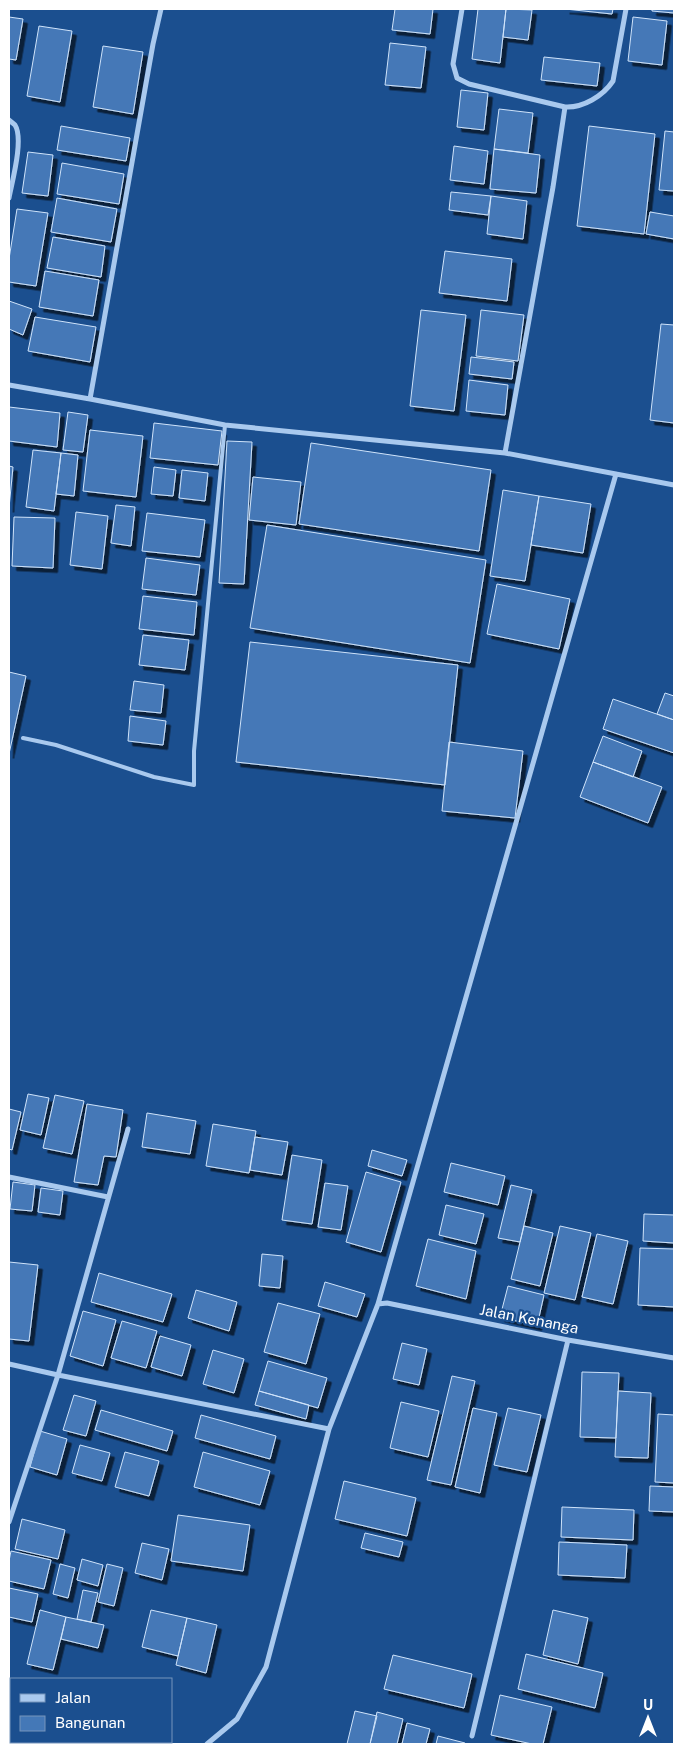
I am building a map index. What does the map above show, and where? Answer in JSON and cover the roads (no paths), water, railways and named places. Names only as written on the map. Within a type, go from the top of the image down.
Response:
[{"type":"street","points":[[90,398],[151,53],[161,9]]},
{"type":"street","points":[[462,9],[453,64],[456,78],[469,84],[574,108],[581,106],[608,90],[614,81],[626,9]]},
{"type":"street","points":[[505,453],[553,187],[565,107]]},
{"type":"street","points":[[9,120],[15,125],[18,134],[18,145],[9,198]]},
{"type":"street","points":[[9,385],[90,398],[225,425],[505,453],[674,485]]},
{"type":"street","points":[[207,1744],[237,1719],[266,1667],[329,1429],[378,1304],[616,474]]},
{"type":"street","points":[[9,1522],[58,1375],[128,1129]]},
{"type":"street","points":[[9,1177],[108,1197]]},
{"type":"street","name":"Jalan Kenanga","points":[[378,1304],[387,1303],[568,1340],[674,1358]]},
{"type":"street","points":[[472,1736],[568,1340]]},
{"type":"street","points":[[9,1364],[329,1429]]},
{"type":"lane","points":[[23,738],[56,745],[154,777],[194,785],[194,751],[225,425]]},
{"type":"waterway","points":[[40,1743],[46,1744]]}]
